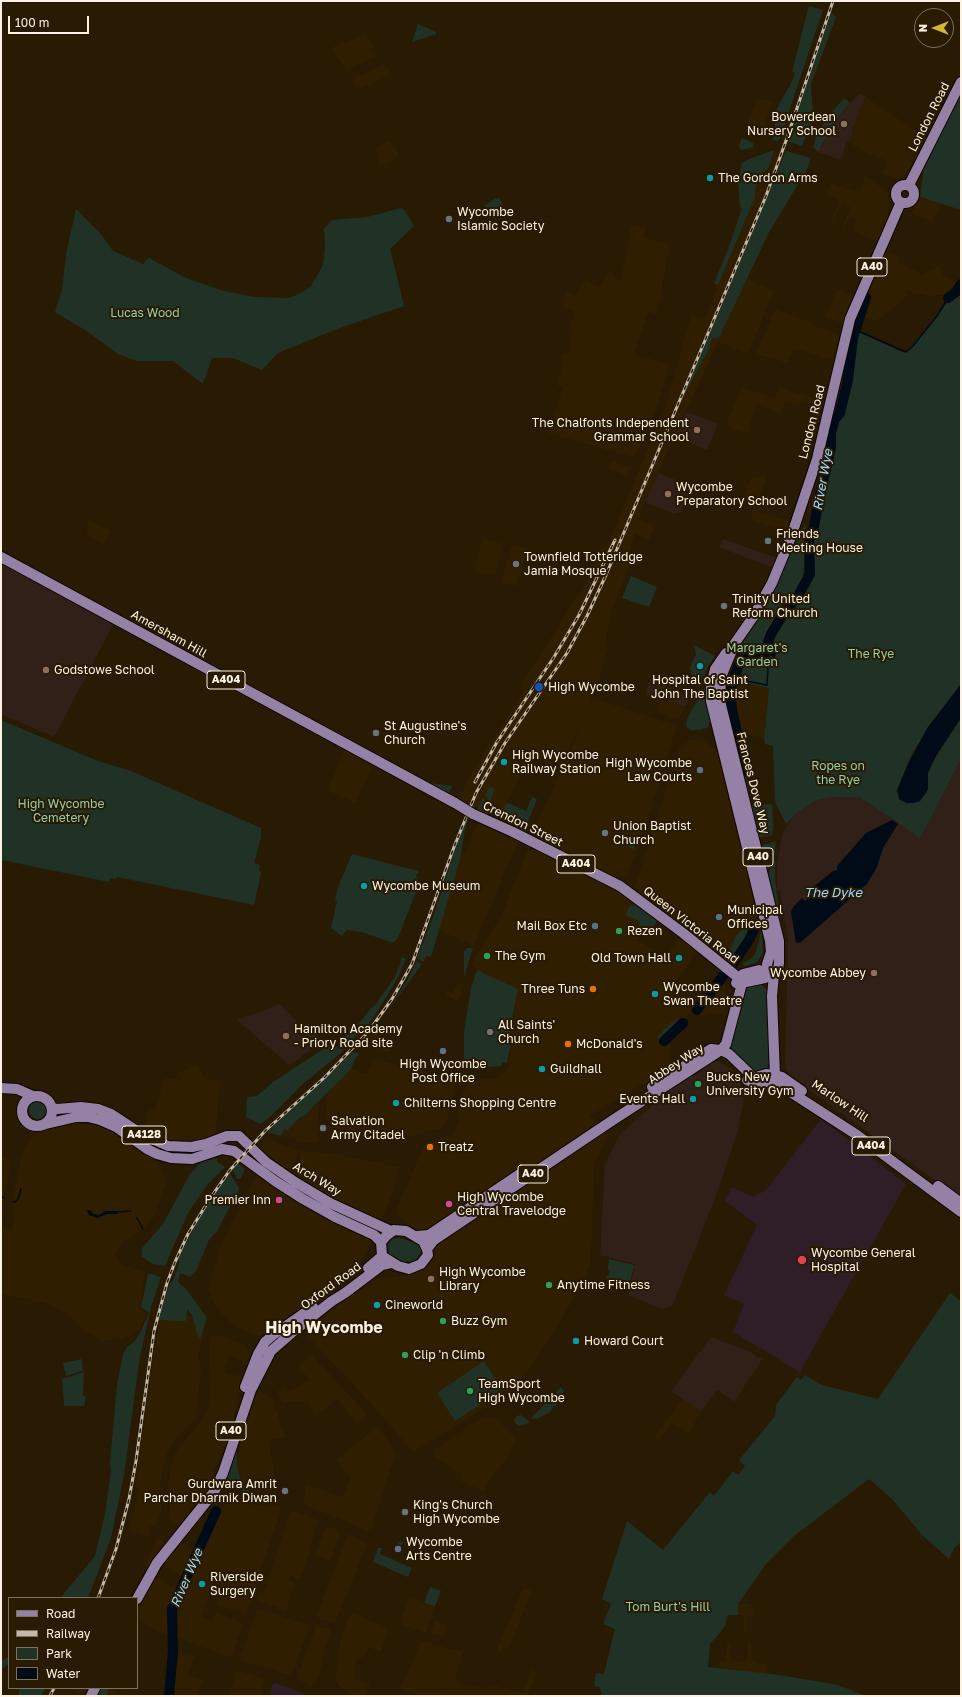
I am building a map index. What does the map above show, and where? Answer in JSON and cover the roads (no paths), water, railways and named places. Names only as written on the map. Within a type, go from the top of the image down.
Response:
[{"type":"main road","name":"London Road","points":[[719,668],[753,617],[772,583],[791,537],[817,459],[850,319],[901,202],[896,198],[896,190],[903,184],[909,185],[961,82]]},
{"type":"main road","name":"Amersham Hill","points":[[1,556],[453,802]]},
{"type":"main road","name":"Frances Dove Way","points":[[719,668],[720,701],[725,739],[770,941],[771,952],[767,964],[772,996],[776,1075]]},
{"type":"main road","name":"Crendon Street","points":[[453,802],[473,814],[513,832],[617,884],[626,892]]},
{"type":"main road","name":"Queen Victoria Road","points":[[626,892],[683,933],[740,979]]},
{"type":"main road","points":[[769,975],[759,970],[743,974],[734,985],[720,1043],[721,1050],[726,1060],[745,1080],[758,1085],[768,1081],[776,1075]]},
{"type":"main road","name":"Abbey Way","points":[[382,1256],[391,1263],[409,1269],[421,1264],[428,1254],[427,1249],[431,1243],[451,1225],[612,1117],[721,1050]]},
{"type":"main road","name":"Marlow Hill","points":[[776,1075],[782,1077],[862,1131],[961,1203]]},
{"type":"main road","name":"Marlow Hill","points":[[776,1075],[778,1084],[857,1135],[961,1212]]},
{"type":"main road","points":[[5,1089],[17,1089],[33,1096],[45,1097],[49,1101],[52,1108],[52,1115],[46,1124],[35,1126],[30,1124],[23,1117],[19,1099],[5,1089]]},
{"type":"main road","points":[[22,1110],[24,1104],[33,1096]]},
{"type":"main road","name":"Arch Way","points":[[52,1108],[81,1107],[98,1109],[111,1114],[143,1135],[168,1146],[192,1147],[206,1144],[227,1136],[239,1136],[266,1162],[295,1182],[330,1203],[391,1231]]},
{"type":"main road","name":"Arch Way","points":[[46,1124],[76,1116],[100,1120],[116,1127],[147,1149],[171,1158],[192,1159],[222,1149],[234,1151],[274,1181],[303,1199],[335,1217],[374,1235],[381,1242]]},
{"type":"main road","name":"Abbey Way","points":[[416,1236],[429,1235],[451,1225]]},
{"type":"main road","points":[[382,1256],[381,1242],[391,1231],[394,1230],[406,1231],[416,1236],[423,1241],[427,1249]]},
{"type":"main road","name":"Oxford Road","points":[[267,1348],[273,1335],[335,1291],[355,1280],[382,1256]]},
{"type":"main road","name":"Oxford Road","points":[[267,1348],[300,1326],[332,1301],[382,1266],[391,1263]]},
{"type":"main road","name":"A40","points":[[138,1597],[157,1563],[214,1492],[219,1483],[223,1457],[244,1389],[267,1348]]},
{"type":"water","points":[[768,641],[777,646],[775,659],[767,653],[763,654],[762,652],[762,649]]},
{"type":"water","points":[[961,684],[961,718],[937,754],[928,773],[928,789],[926,793],[920,801],[906,803],[899,799],[897,790],[907,766],[928,727]]},
{"type":"water","name":"The Dyke","points":[[892,820],[898,824],[883,848],[877,867],[867,884],[801,942],[796,943],[791,912],[793,907],[802,898],[805,901],[815,892],[812,888],[833,871],[837,870],[837,866],[866,833]]},
{"type":"water","points":[[87,1210],[90,1210],[93,1214],[99,1215],[105,1211],[117,1211],[118,1214],[107,1214],[97,1218],[89,1215]]},
{"type":"waterway","name":"River Wye","points":[[948,298],[956,292],[961,284]]},
{"type":"waterway","name":"River Wye","points":[[745,771],[732,709],[730,691],[743,653],[760,657],[763,656],[771,634],[784,613],[798,596],[810,574],[809,538],[813,532],[821,489],[829,458],[831,433],[835,419],[840,413],[848,380],[853,338],[866,297]]},
{"type":"waterway","points":[[856,330],[906,352],[913,346],[937,316],[948,298]]},
{"type":"waterway","points":[[746,681],[767,685],[769,654]]},
{"type":"waterway","name":"River Wye","points":[[733,964],[749,940],[755,927]]},
{"type":"waterway","name":"River Wye","points":[[697,1010],[723,976]]},
{"type":"waterway","name":"River Wye","points":[[664,1041],[683,1023]]},
{"type":"waterway","points":[[13,1202],[18,1199],[21,1189]]},
{"type":"waterway","points":[[118,1212],[131,1211]]},
{"type":"waterway","points":[[137,1218],[143,1229]]},
{"type":"waterway","name":"River Wye","points":[[169,1696],[173,1651],[172,1609],[216,1511]]},
{"type":"railway","points":[[98,1597],[116,1549],[129,1499],[136,1461],[154,1331],[167,1283],[175,1262],[188,1234],[230,1170],[265,1131],[325,1077],[369,1031],[392,999],[412,964],[454,847],[476,793],[505,743],[567,653],[587,616],[606,575],[766,196],[833,1]]},
{"type":"railway","points":[[475,782],[497,742],[554,657],[579,615],[615,540]]},
{"type":"railway","points":[[50,1696],[54,1689]]},
{"type":"place","name":"Bowerdean Nursery School","points":[[844,124]]},
{"type":"place","name":"The Gordon Arms","points":[[710,178]]},
{"type":"place","name":"Wycombe Islamic Society","points":[[449,219]]},
{"type":"place","name":"The Chalfonts Independent Grammar School","points":[[697,430]]},
{"type":"place","name":"Wycombe Preparatory School","points":[[668,494]]},
{"type":"place","name":"Friends Meeting House","points":[[768,541]]},
{"type":"place","name":"Townfield Totteridge Jamia Mosque","points":[[516,564]]},
{"type":"place","name":"Trinity United Reform Church","points":[[724,606]]},
{"type":"place","name":"Hospital of Saint John The Baptist","points":[[700,666]]},
{"type":"place","name":"Godstowe School","points":[[46,670]]},
{"type":"place","name":"High Wycombe","points":[[539,687]]},
{"type":"place","name":"St Augustine's Church","points":[[376,733]]},
{"type":"place","name":"High Wycombe Railway Station","points":[[504,762]]},
{"type":"place","name":"High Wycombe Law Courts","points":[[700,770]]},
{"type":"place","name":"Union Baptist Church","points":[[605,833]]},
{"type":"place","name":"Wycombe Museum","points":[[364,886]]},
{"type":"place","name":"Municipal Offices","points":[[719,917]]},
{"type":"place","name":"Mail Box Etc","points":[[595,926]]},
{"type":"place","name":"Rezen","points":[[619,931]]},
{"type":"place","name":"The Gym","points":[[487,956]]},
{"type":"place","name":"Old Town Hall","points":[[679,958]]},
{"type":"place","name":"Wycombe Abbey","points":[[874,973]]},
{"type":"place","name":"Three Tuns","points":[[593,989]]},
{"type":"place","name":"Wycombe Swan Theatre","points":[[655,994]]},
{"type":"place","name":"All Saints' Church","points":[[490,1032]]},
{"type":"place","name":"Hamilton Academy - Priory Road site","points":[[286,1036]]},
{"type":"place","name":"McDonald's","points":[[568,1044]]},
{"type":"place","name":"High Wycombe Post Office","points":[[443,1051]]},
{"type":"place","name":"Guildhall","points":[[542,1069]]},
{"type":"place","name":"Bucks New University Gym","points":[[698,1084]]},
{"type":"place","name":"Events Hall","points":[[693,1099]]},
{"type":"place","name":"Chilterns Shopping Centre","points":[[396,1103]]},
{"type":"place","name":"Salvation Army Citadel","points":[[323,1128]]},
{"type":"place","name":"Treatz","points":[[430,1147]]},
{"type":"place","name":"Premier Inn","points":[[279,1200]]},
{"type":"place","name":"High Wycombe Central Travelodge","points":[[449,1204]]},
{"type":"place","name":"Wycombe General Hospital","points":[[802,1260]]},
{"type":"place","name":"High Wycombe Library","points":[[431,1279]]},
{"type":"place","name":"Anytime Fitness","points":[[549,1285]]},
{"type":"place","name":"Cineworld","points":[[377,1305]]},
{"type":"place","name":"Buzz Gym","points":[[443,1321]]},
{"type":"place","name":"Howard Court","points":[[576,1341]]},
{"type":"place","name":"Clip 'n Climb","points":[[405,1355]]},
{"type":"place","name":"TeamSport High Wycombe","points":[[470,1391]]},
{"type":"place","name":"Gurdwara Amrit Parchar Dharmik Diwan","points":[[285,1491]]},
{"type":"place","name":"King's Church High Wycombe","points":[[405,1512]]},
{"type":"place","name":"Wycombe Arts Centre","points":[[398,1549]]},
{"type":"place","name":"Riverside Surgery","points":[[202,1584]]},
{"type":"district","name":"High Wycombe","points":[[324,1328]]},
{"type":"park label","name":"Lucas Wood","points":[[145,313]]},
{"type":"park label","name":"The Rye","points":[[871,654]]},
{"type":"park label","name":"Margaret's Garden","points":[[757,655]]},
{"type":"park label","name":"Ropes on the Rye","points":[[838,773]]},
{"type":"park label","name":"High Wycombe Cemetery","points":[[61,811]]},
{"type":"park label","name":"Tom Burt's Hill","points":[[668,1607]]}]
